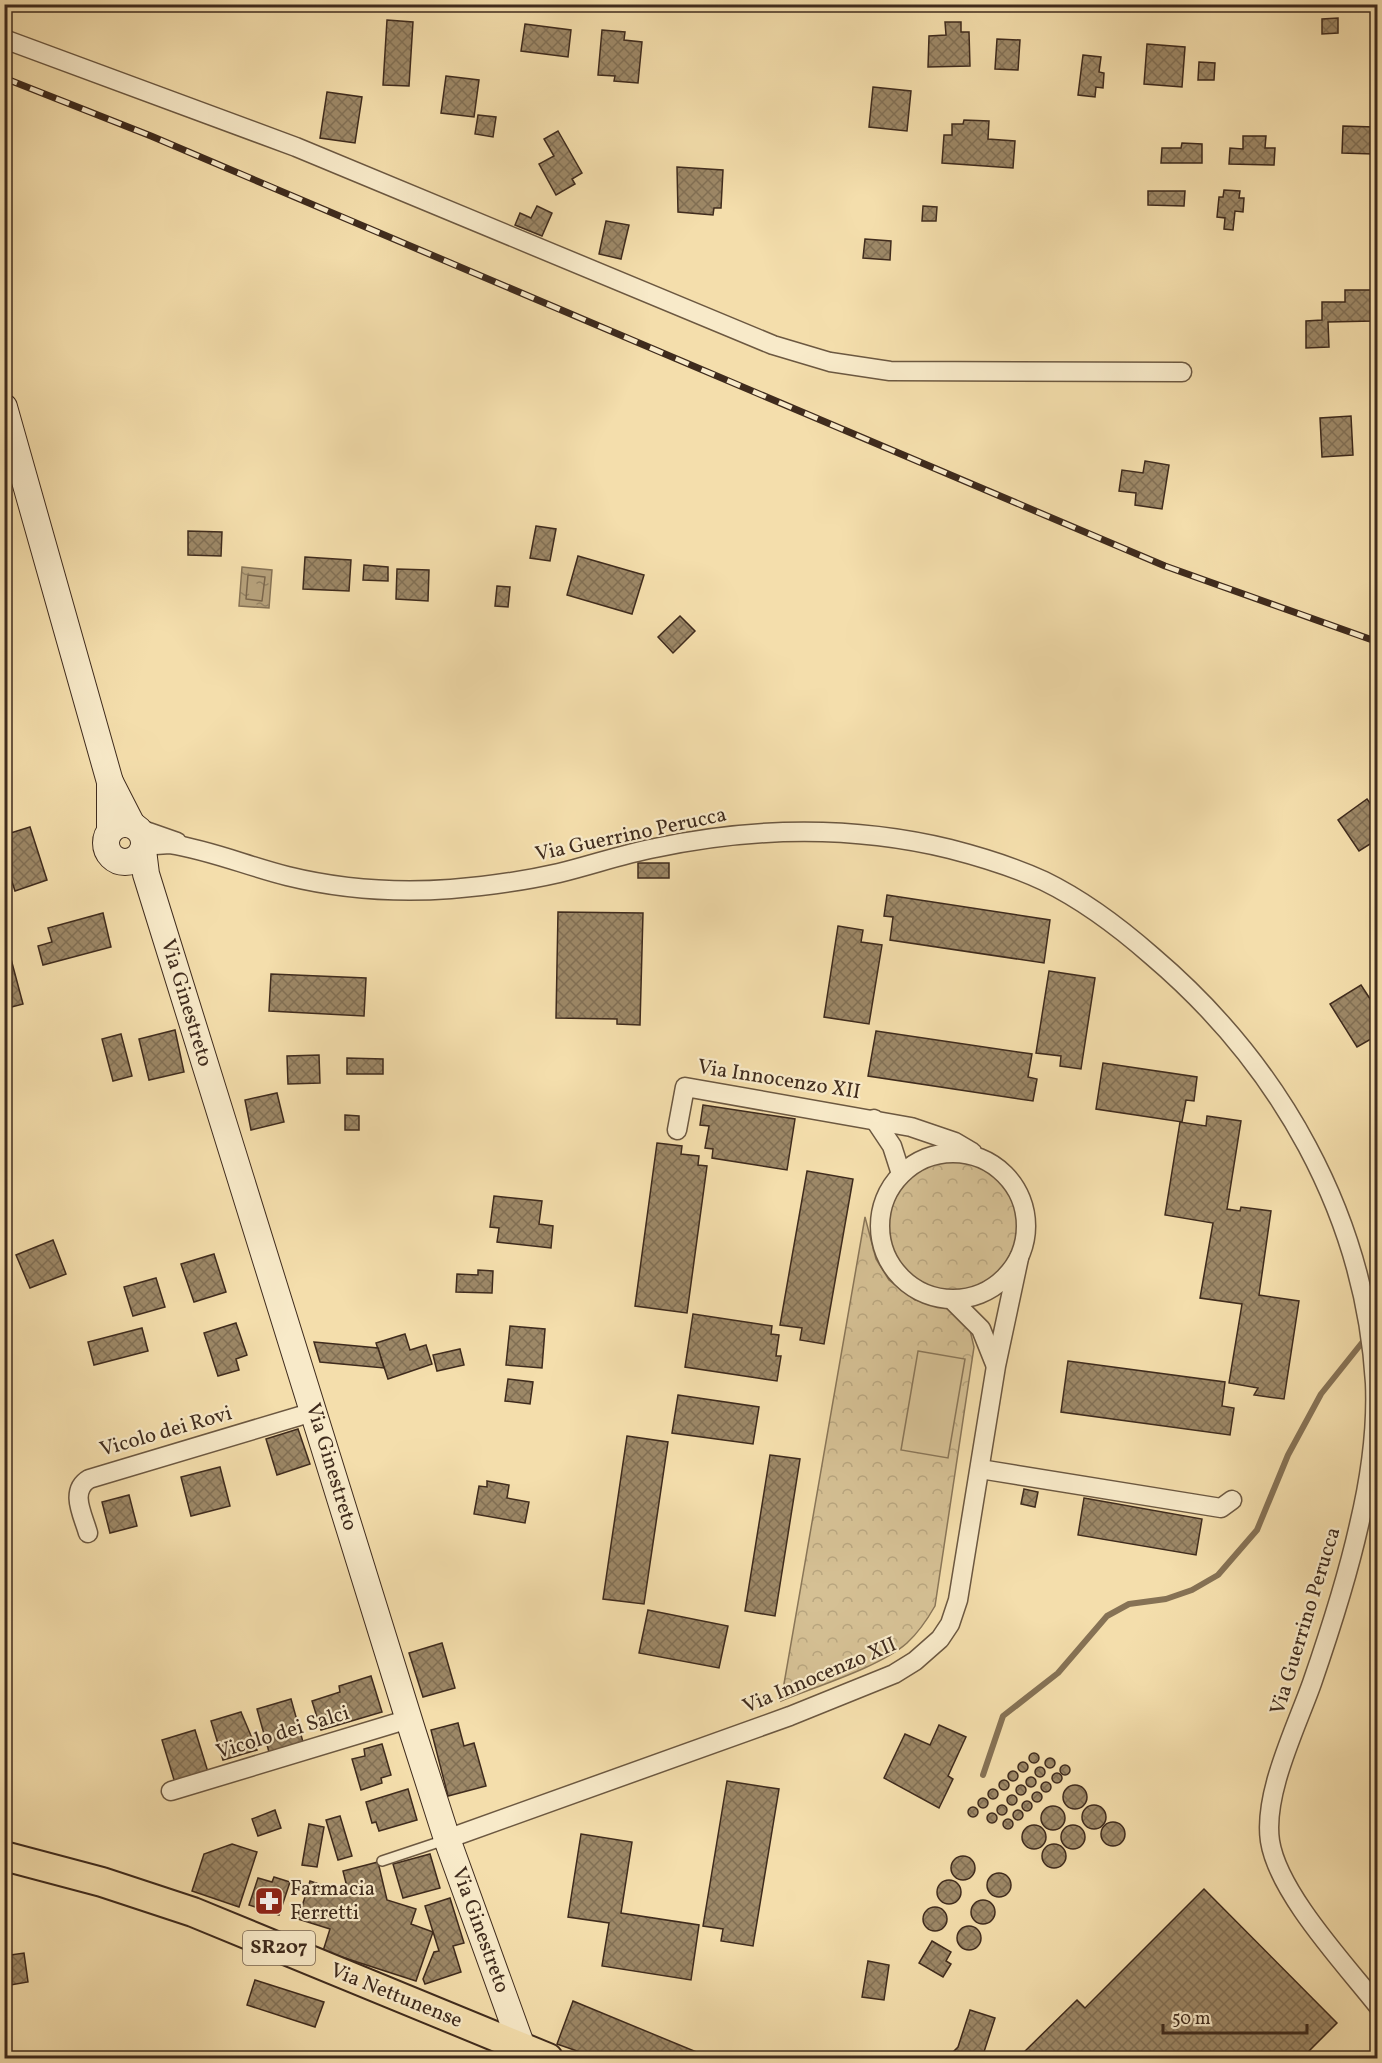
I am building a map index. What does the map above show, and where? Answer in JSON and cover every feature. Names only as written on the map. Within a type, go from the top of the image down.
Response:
[{"type":"main road","name":"Via Nettunense","points":[[4,1856],[114,1885],[193,1912],[548,2058]]},
{"type":"street","points":[[4,39],[296,147],[773,345],[814,358],[890,371],[1182,372]]},
{"type":"street","name":"Via Ginestreto","points":[[4,407],[110,782],[129,839],[149,884],[447,1839],[522,2047]]},
{"type":"street","name":"Via Guerrino Perucca","points":[[129,839],[157,833],[186,846],[315,882],[365,889],[429,890],[530,879],[643,850],[717,837],[781,830],[861,833],[918,842],[967,854],[1041,879],[1102,916],[1165,967],[1216,1018],[1262,1073],[1296,1123],[1330,1192],[1352,1255],[1368,1322],[1375,1411],[1365,1499],[1342,1593],[1280,1773],[1272,1802],[1269,1827],[1271,1849],[1293,1894],[1377,2006]]},
{"type":"street","name":"Via Innocenzo XII","points":[[447,1839],[795,1714],[880,1680],[915,1661],[940,1639],[954,1613],[996,1366],[1019,1258],[1026,1237],[1026,1223],[1018,1193],[1005,1175],[955,1142],[936,1134],[874,1119],[685,1087],[677,1130]]},
{"type":"street","name":"Via Innocenzo XII","points":[[874,1119],[892,1146],[901,1174]]},
{"type":"street","name":"Via Innocenzo XII","points":[[981,1158],[961,1153],[939,1154],[919,1161],[901,1174],[889,1189],[882,1207],[879,1226],[882,1249],[893,1269],[909,1285],[929,1296],[952,1300],[973,1297],[992,1289],[1007,1275],[1019,1258]]},
{"type":"street","points":[[952,1300],[981,1329],[996,1366]]},
{"type":"street","name":"Vicolo dei Rovi","points":[[88,1533],[78,1494],[80,1487],[89,1479],[314,1412]]},
{"type":"street","points":[[980,1468],[1221,1508],[1232,1500]]},
{"type":"street","name":"Vicolo dei Salci","points":[[171,1791],[409,1719]]},
{"type":"lane","points":[[382,1861],[447,1839]]},
{"type":"green space","points":[[953,1162],[977,1167],[998,1181],[1012,1202],[1017,1226],[1012,1250],[998,1271],[977,1285],[953,1290],[929,1285],[908,1271],[894,1250],[889,1226],[894,1202],[908,1181],[929,1167]]},
{"type":"green space","points":[[865,1217],[876,1259],[889,1280],[915,1300],[948,1307],[970,1330],[974,1347],[935,1606],[915,1635],[895,1652],[865,1668],[781,1701]]},
{"type":"green space","points":[[918,1351],[965,1359],[948,1458],[901,1450]]},
{"type":"water","points":[[242,567],[272,570],[269,608],[239,606]]},
{"type":"building","points":[[1338,18],[1338,33],[1322,34],[1322,19]]},
{"type":"building","points":[[387,20],[413,22],[409,86],[383,85]]},
{"type":"building","points":[[945,22],[961,22],[961,32],[969,32],[970,66],[928,67],[929,36],[946,35]]},
{"type":"building","points":[[525,24],[571,30],[568,57],[521,51]]},
{"type":"building","points":[[602,30],[625,32],[624,40],[642,42],[638,83],[614,81],[615,76],[598,75]]},
{"type":"building","points":[[997,39],[1020,40],[1018,70],[995,69]]},
{"type":"building","points":[[1147,44],[1185,47],[1182,87],[1144,84]]},
{"type":"building","points":[[1083,55],[1101,57],[1099,72],[1104,73],[1103,88],[1096,87],[1095,97],[1078,95]]},
{"type":"building","points":[[1199,62],[1215,63],[1214,80],[1198,80]]},
{"type":"building","points":[[446,76],[479,80],[474,117],[441,113]]},
{"type":"building","points":[[873,87],[911,91],[907,131],[869,127]]},
{"type":"building","points":[[327,92],[362,97],[355,143],[320,138]]},
{"type":"building","points":[[478,115],[496,117],[493,137],[475,134]]},
{"type":"building","points":[[964,120],[989,121],[988,139],[1015,141],[1013,168],[942,163],[944,135],[952,135],[952,124],[963,124]]},
{"type":"building","points":[[1343,126],[1374,127],[1373,154],[1342,153]]},
{"type":"building","points":[[558,131],[582,173],[572,179],[575,184],[556,195],[539,164],[554,156],[544,139]]},
{"type":"building","points":[[1243,136],[1266,136],[1265,148],[1275,148],[1274,165],[1229,164],[1230,148],[1243,149]]},
{"type":"building","points":[[1182,143],[1202,144],[1202,163],[1161,163],[1162,148],[1181,148]]},
{"type":"building","points":[[677,167],[723,170],[721,208],[714,208],[713,215],[678,212]]},
{"type":"building","points":[[1224,190],[1240,191],[1239,198],[1244,198],[1243,212],[1235,211],[1233,230],[1224,229],[1225,218],[1217,217],[1219,197],[1223,197]]},
{"type":"building","points":[[1148,191],[1185,191],[1184,206],[1148,205]]},
{"type":"building","points":[[537,206],[552,213],[542,236],[515,225],[520,213],[531,218]]},
{"type":"building","points":[[923,206],[937,207],[936,221],[922,221]]},
{"type":"building","points":[[606,221],[629,225],[621,259],[599,254]]},
{"type":"building","points":[[865,239],[891,241],[890,260],[863,258]]},
{"type":"building","points":[[1345,290],[1373,290],[1373,321],[1328,322],[1329,347],[1306,348],[1306,321],[1322,320],[1322,302],[1345,302]]},
{"type":"building","points":[[1351,416],[1353,455],[1322,457],[1320,418]]},
{"type":"building","points":[[1145,461],[1169,465],[1162,509],[1135,505],[1136,493],[1119,491],[1122,470],[1143,473]]},
{"type":"building","points":[[536,526],[556,529],[550,561],[530,558]]},
{"type":"building","points":[[188,531],[222,532],[221,556],[188,555]]},
{"type":"building","points":[[578,556],[644,575],[632,614],[567,595]]},
{"type":"building","points":[[305,557],[351,560],[349,591],[303,589]]},
{"type":"building","points":[[364,565],[388,567],[388,581],[363,580]]},
{"type":"building","points":[[397,569],[429,570],[428,601],[396,599]]},
{"type":"building","points":[[497,586],[510,587],[508,607],[495,606]]},
{"type":"building","points":[[680,616],[695,631],[673,653],[658,637]]},
{"type":"building","points":[[1367,799],[1378,814],[1378,839],[1359,851],[1338,820]]},
{"type":"building","points":[[30,827],[47,880],[15,891],[4,857],[4,835]]},
{"type":"building","points":[[638,863],[669,863],[669,878],[638,878]]},
{"type":"building","points":[[887,895],[1050,920],[1044,963],[890,940],[893,917],[884,916]]},
{"type":"building","points":[[558,912],[643,913],[640,1025],[617,1024],[617,1019],[556,1018]]},
{"type":"building","points":[[103,913],[111,947],[43,965],[38,946],[52,942],[48,928]]},
{"type":"building","points":[[838,926],[863,930],[861,942],[882,945],[869,1024],[824,1017]]},
{"type":"building","points":[[11,959],[23,1004],[4,1009],[4,961]]},
{"type":"building","points":[[1049,971],[1095,978],[1081,1069],[1060,1066],[1061,1056],[1036,1053]]},
{"type":"building","points":[[271,974],[366,978],[364,1016],[269,1011]]},
{"type":"building","points":[[1361,985],[1378,1011],[1378,1035],[1357,1047],[1330,1004]]},
{"type":"building","points":[[175,1030],[184,1072],[149,1080],[139,1039]]},
{"type":"building","points":[[876,1031],[1032,1054],[1028,1077],[1037,1079],[1033,1101],[868,1076]]},
{"type":"building","points":[[121,1034],[132,1076],[113,1081],[102,1039]]},
{"type":"building","points":[[319,1055],[320,1083],[288,1084],[287,1056]]},
{"type":"building","points":[[347,1058],[383,1059],[383,1074],[347,1074]]},
{"type":"building","points":[[1103,1063],[1197,1077],[1194,1101],[1186,1100],[1182,1122],[1096,1109]]},
{"type":"building","points":[[277,1093],[284,1122],[251,1130],[245,1100]]},
{"type":"building","points":[[703,1105],[795,1119],[787,1170],[712,1158],[713,1149],[705,1148],[709,1126],[700,1125]]},
{"type":"building","points":[[345,1115],[359,1116],[359,1130],[345,1130]]},
{"type":"building","points":[[1207,1116],[1241,1121],[1227,1209],[1240,1211],[1241,1207],[1271,1211],[1259,1295],[1299,1301],[1284,1399],[1254,1395],[1258,1388],[1229,1383],[1242,1304],[1200,1298],[1213,1223],[1165,1215],[1180,1122],[1206,1126]]},
{"type":"building","points":[[657,1143],[682,1146],[681,1154],[699,1156],[698,1165],[707,1166],[687,1313],[635,1306]]},
{"type":"building","points":[[807,1171],[853,1179],[824,1344],[800,1340],[802,1328],[780,1325]]},
{"type":"building","points":[[494,1196],[542,1201],[539,1224],[553,1226],[551,1248],[497,1242],[499,1228],[490,1227]]},
{"type":"building","points":[[53,1240],[66,1274],[30,1288],[16,1255]]},
{"type":"building","points":[[214,1254],[226,1292],[194,1302],[181,1264]]},
{"type":"building","points":[[478,1270],[493,1271],[492,1293],[456,1292],[457,1274],[478,1275]]},
{"type":"building","points":[[156,1278],[165,1307],[133,1316],[124,1287]]},
{"type":"building","points":[[693,1314],[772,1326],[771,1334],[779,1335],[776,1356],[781,1356],[777,1381],[685,1367]]},
{"type":"building","points":[[236,1323],[247,1355],[236,1359],[239,1370],[218,1376],[204,1333]]},
{"type":"building","points":[[510,1326],[545,1329],[542,1368],[506,1365]]},
{"type":"building","points":[[142,1328],[148,1351],[94,1365],[88,1342]]},
{"type":"building","points":[[405,1334],[410,1350],[426,1345],[432,1364],[388,1379],[376,1343]]},
{"type":"building","points":[[314,1342],[378,1348],[384,1368],[320,1362]]},
{"type":"building","points":[[460,1349],[464,1365],[437,1371],[433,1355]]},
{"type":"building","points":[[1068,1361],[1225,1382],[1222,1406],[1234,1408],[1230,1435],[1061,1412]]},
{"type":"building","points":[[508,1379],[533,1382],[530,1404],[505,1401]]},
{"type":"building","points":[[678,1395],[759,1407],[753,1444],[672,1433]]},
{"type":"building","points":[[298,1429],[310,1464],[277,1475],[266,1439]]},
{"type":"building","points":[[627,1436],[668,1442],[644,1604],[603,1599]]},
{"type":"building","points":[[770,1455],[800,1459],[775,1616],[745,1611]]},
{"type":"building","points":[[220,1467],[230,1506],[191,1516],[181,1477]]},
{"type":"building","points":[[487,1481],[509,1485],[507,1498],[529,1502],[525,1523],[474,1514],[479,1486],[487,1487]]},
{"type":"building","points":[[1024,1489],[1038,1492],[1035,1507],[1021,1504]]},
{"type":"building","points":[[129,1495],[137,1526],[110,1533],[102,1502]]},
{"type":"building","points":[[1084,1498],[1202,1519],[1196,1555],[1078,1535]]},
{"type":"building","points":[[648,1610],[728,1626],[719,1668],[639,1653]]},
{"type":"building","points":[[442,1643],[455,1688],[423,1697],[409,1653]]},
{"type":"building","points":[[371,1676],[382,1712],[321,1730],[312,1701],[340,1692],[339,1686]]},
{"type":"building","points":[[291,1699],[303,1742],[269,1752],[257,1709]]},
{"type":"building","points":[[241,1712],[257,1750],[223,1760],[211,1721]]},
{"type":"building","points":[[458,1723],[464,1746],[474,1743],[486,1786],[448,1796],[431,1730]]},
{"type":"building","points":[[939,1725],[966,1737],[948,1776],[953,1779],[939,1808],[884,1778],[905,1734],[930,1745]]},
{"type":"building","points":[[195,1730],[208,1772],[175,1783],[162,1740]]},
{"type":"building","points":[[382,1744],[391,1775],[381,1778],[382,1783],[361,1790],[352,1759],[365,1756],[364,1749]]},
{"type":"building","points":[[1034,1753],[1039,1758],[1034,1763],[1029,1758]]},
{"type":"building","points":[[1050,1758],[1055,1763],[1050,1768],[1045,1763]]},
{"type":"building","points":[[1023,1762],[1028,1767],[1023,1772],[1018,1767]]},
{"type":"building","points":[[1065,1765],[1070,1770],[1065,1775],[1060,1770]]},
{"type":"building","points":[[1040,1767],[1045,1772],[1040,1777],[1035,1772]]},
{"type":"building","points":[[1013,1771],[1018,1776],[1013,1781],[1008,1776]]},
{"type":"building","points":[[1057,1773],[1062,1778],[1057,1783],[1052,1778]]},
{"type":"building","points":[[1031,1777],[1036,1782],[1031,1787],[1026,1782]]},
{"type":"building","points":[[1004,1780],[1009,1785],[1004,1790],[999,1785]]},
{"type":"building","points":[[727,1781],[779,1789],[753,1946],[721,1941],[723,1929],[703,1926]]},
{"type":"building","points":[[1046,1782],[1051,1787],[1046,1792],[1041,1787]]},
{"type":"building","points":[[1021,1785],[1026,1790],[1021,1795],[1016,1790]]},
{"type":"building","points":[[1075,1785],[1084,1788],[1087,1797],[1084,1806],[1075,1809],[1066,1806],[1063,1797],[1066,1788]]},
{"type":"building","points":[[408,1789],[417,1820],[379,1831],[376,1822],[372,1823],[366,1802]]},
{"type":"building","points":[[993,1789],[998,1794],[993,1799],[988,1794]]},
{"type":"building","points":[[1037,1792],[1042,1797],[1037,1802],[1032,1797]]},
{"type":"building","points":[[1012,1795],[1017,1800],[1012,1805],[1007,1800]]},
{"type":"building","points":[[983,1798],[988,1803],[983,1808],[978,1803]]},
{"type":"building","points":[[1027,1801],[1032,1806],[1027,1811],[1022,1806]]},
{"type":"building","points":[[1002,1805],[1007,1810],[1002,1815],[997,1810]]},
{"type":"building","points":[[1094,1805],[1099,1806],[1105,1812],[1105,1822],[1099,1828],[1094,1829],[1089,1828],[1083,1822],[1082,1817],[1083,1812],[1089,1806]]},
{"type":"building","points":[[1053,1806],[1058,1807],[1064,1813],[1064,1823],[1058,1829],[1053,1830],[1048,1829],[1042,1823],[1041,1818],[1042,1813],[1048,1807]]},
{"type":"building","points":[[973,1807],[978,1812],[973,1817],[968,1812]]},
{"type":"building","points":[[275,1810],[281,1828],[258,1836],[252,1819]]},
{"type":"building","points":[[1018,1810],[1023,1815],[1018,1820],[1013,1815]]},
{"type":"building","points":[[992,1813],[997,1818],[992,1823],[987,1818]]},
{"type":"building","points":[[340,1816],[352,1856],[338,1860],[326,1820]]},
{"type":"building","points":[[1008,1819],[1013,1824],[1008,1829],[1003,1824]]},
{"type":"building","points":[[1113,1822],[1118,1823],[1124,1829],[1124,1839],[1118,1845],[1113,1846],[1108,1845],[1102,1839],[1101,1834],[1102,1829],[1108,1823]]},
{"type":"building","points":[[309,1824],[324,1827],[317,1867],[302,1865]]},
{"type":"building","points":[[1034,1825],[1039,1826],[1045,1832],[1045,1842],[1039,1848],[1034,1849],[1029,1848],[1023,1842],[1022,1837],[1023,1832],[1029,1826]]},
{"type":"building","points":[[1073,1825],[1082,1828],[1085,1837],[1082,1846],[1073,1849],[1064,1846],[1061,1837],[1064,1828]]},
{"type":"building","points":[[581,1834],[632,1842],[621,1913],[699,1925],[691,1980],[602,1966],[609,1923],[568,1917]]},
{"type":"building","points":[[232,1844],[257,1852],[239,1907],[192,1891],[204,1854]]},
{"type":"building","points":[[1054,1844],[1063,1847],[1066,1856],[1063,1865],[1054,1868],[1045,1865],[1042,1856],[1045,1847]]},
{"type":"building","points":[[430,1854],[440,1888],[403,1898],[393,1864]]},
{"type":"building","points":[[963,1856],[972,1859],[975,1868],[972,1877],[963,1880],[954,1877],[951,1868],[954,1859]]},
{"type":"building","points":[[378,1862],[387,1900],[416,1909],[411,1924],[433,1932],[416,1981],[323,1951],[330,1929],[298,1919],[310,1881],[345,1893],[347,1887],[343,1871]]},
{"type":"building","points":[[999,1873],[1004,1874],[1010,1880],[1010,1890],[1004,1896],[999,1897],[994,1896],[988,1890],[987,1885],[988,1880],[994,1874]]},
{"type":"building","points":[[274,1877],[290,1882],[279,1915],[249,1905],[258,1878],[272,1882]]},
{"type":"building","points":[[949,1880],[958,1883],[961,1892],[958,1901],[949,1904],[940,1901],[937,1892],[940,1883]]},
{"type":"building","points":[[1204,1889],[1337,2023],[1302,2058],[1018,2058],[1077,2000],[1085,2008]]},
{"type":"building","points":[[450,1898],[464,1943],[453,1946],[461,1972],[425,1984],[423,1979],[434,1952],[439,1951],[425,1906]]},
{"type":"building","points":[[983,1900],[988,1901],[994,1907],[994,1917],[988,1923],[983,1924],[978,1923],[972,1917],[971,1912],[972,1907],[978,1901]]},
{"type":"building","points":[[935,1907],[940,1908],[946,1914],[946,1924],[940,1930],[935,1931],[930,1930],[924,1924],[923,1919],[924,1914],[930,1908]]},
{"type":"building","points":[[969,1926],[978,1929],[981,1938],[978,1947],[969,1950],[960,1947],[957,1938],[960,1929]]},
{"type":"building","points":[[932,1941],[951,1952],[946,1961],[951,1964],[943,1977],[919,1963]]},
{"type":"building","points":[[24,1953],[28,1982],[4,1986],[4,1956]]},
{"type":"building","points":[[868,1961],[889,1965],[884,2000],[862,1997]]},
{"type":"building","points":[[255,1980],[324,2002],[315,2027],[247,2005]]},
{"type":"building","points":[[573,2001],[711,2058],[597,2058],[557,2044]]},
{"type":"building","points":[[970,2010],[995,2018],[982,2058],[947,2058],[958,2047]]},
{"type":"waterway","points":[[983,1775],[1003,1716],[1058,1673],[1107,1616],[1129,1604],[1166,1599],[1192,1590],[1218,1575],[1257,1530],[1288,1455],[1321,1394],[1365,1339]]},
{"type":"railway","points":[[4,78],[151,136],[1165,566],[1378,642]]},
{"type":"place","name":"Farmacia Ferretti","points":[[269,1901]]}]
